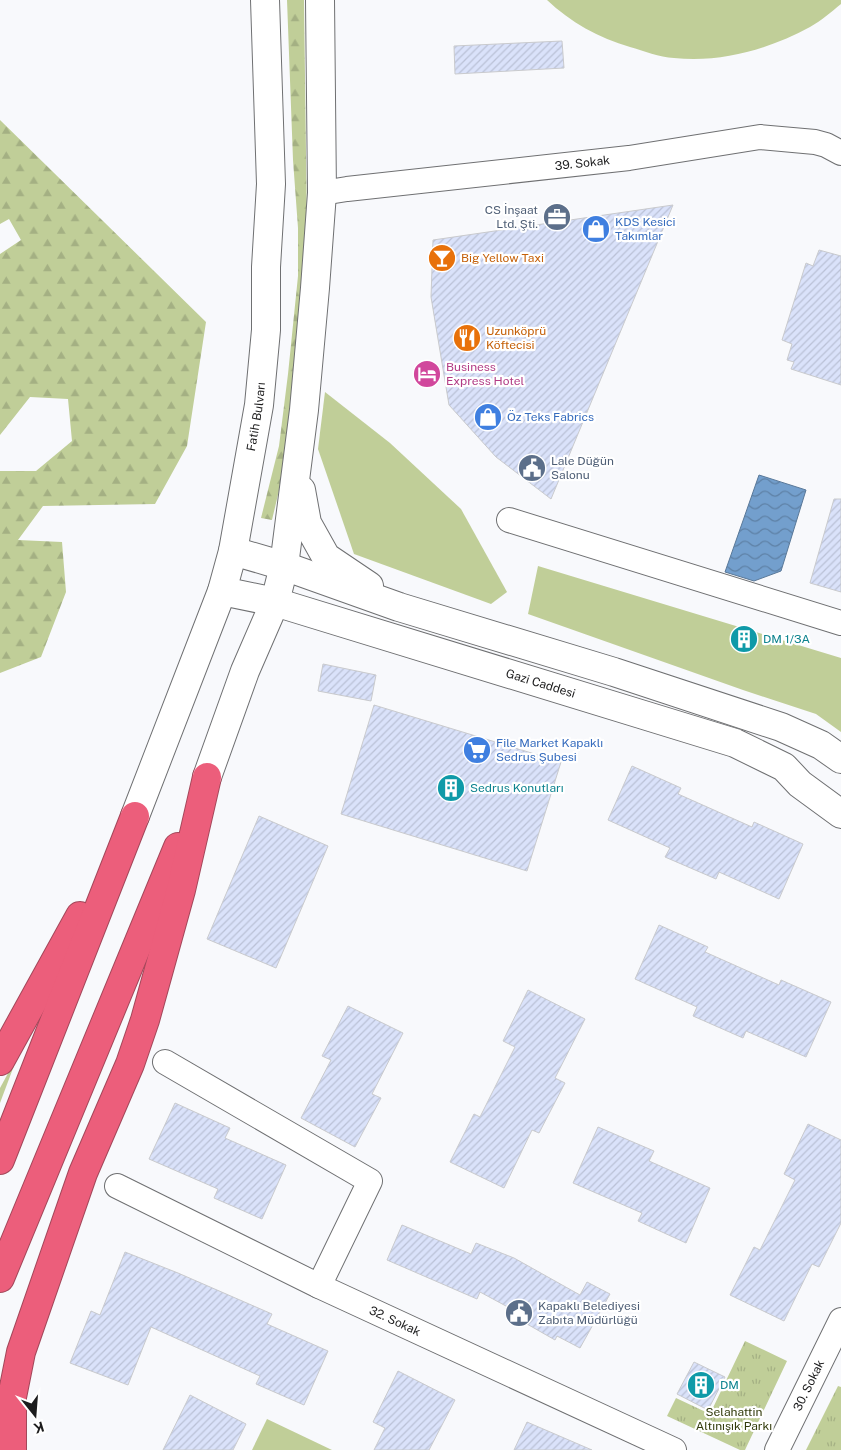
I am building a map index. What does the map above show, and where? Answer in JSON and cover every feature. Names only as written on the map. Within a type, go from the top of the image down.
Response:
[{"type":"highway","points":[[0,1278],[207,777]]},
{"type":"highway","points":[[12,1450],[12,1396],[21,1352],[83,1173],[130,1064],[146,1020],[181,890],[207,777]]},
{"type":"highway","points":[[0,1061],[135,816]]},
{"type":"highway","points":[[0,1160],[135,816]]},
{"type":"main road","name":"Fatih Bulvarı","points":[[135,816],[222,591],[232,552],[259,405],[266,330],[266,267],[271,184],[266,0]]},
{"type":"main road","points":[[207,777],[245,671],[275,602],[284,566],[297,469],[315,288],[322,193],[320,0]]},
{"type":"main road","points":[[297,469],[306,523],[326,557],[399,607]]},
{"type":"main road","points":[[232,552],[284,566],[399,607],[614,672],[781,727],[821,745],[841,759]]},
{"type":"main road","name":"Gazi Caddesi","points":[[222,591],[275,602],[735,743],[784,767],[800,784],[841,814]]},
{"type":"street","name":"39. Sokak","points":[[322,193],[629,158],[760,137],[815,142],[826,145],[841,153]]},
{"type":"street","points":[[509,520],[841,623]]},
{"type":"street","points":[[165,1062],[370,1181],[320,1286]]},
{"type":"street","name":"32. Sokak","points":[[117,1186],[320,1286],[674,1450]]},
{"type":"street","name":"30. Sokak","points":[[777,1450],[841,1320]]},
{"type":"green space","points":[[287,0],[304,0],[307,228],[289,448],[272,520],[261,518],[279,446],[298,276],[298,228],[293,160]]},
{"type":"green space","points":[[547,0],[841,0],[841,4],[814,25],[762,48],[727,56],[692,59],[657,55],[607,39],[575,22]]},
{"type":"green space","points":[[0,120],[206,322],[187,446],[155,504],[43,506],[18,540],[62,542],[66,592],[41,657],[0,673],[0,471],[36,471],[72,441],[68,399],[30,397],[0,435],[0,254],[21,240],[9,219],[0,224]]},
{"type":"green space","points":[[325,392],[390,443],[461,509],[507,592],[491,604],[354,554],[318,449]]},
{"type":"green space","points":[[538,566],[841,658],[841,732],[816,714],[528,614]]},
{"type":"green space","points":[[18,1055],[0,1103],[0,1088]]},
{"type":"green space","name":"Selahattin Altınışık Parkı","points":[[745,1341],[787,1361],[745,1450],[740,1450],[667,1416],[676,1398],[710,1414]]},
{"type":"green space","points":[[838,1386],[841,1387],[841,1450],[806,1450]]},
{"type":"green space","points":[[267,1419],[332,1450],[252,1450]]},
{"type":"water","points":[[759,475],[806,490],[781,571],[754,581],[725,572]]},
{"type":"building","points":[[562,41],[564,68],[455,74],[454,46]]},
{"type":"building","points":[[673,205],[551,499],[496,457],[449,405],[431,297],[433,240]]},
{"type":"building","points":[[819,250],[841,256],[841,385],[791,369],[794,362],[787,360],[792,344],[782,340],[806,263],[813,266]]},
{"type":"building","points":[[834,499],[841,499],[841,592],[810,583]]},
{"type":"building","points":[[323,664],[376,675],[371,701],[318,691]]},
{"type":"building","name":"Sedrus Konutları","points":[[374,705],[561,762],[527,871],[341,814]]},
{"type":"building","points":[[632,766],[681,788],[678,794],[752,827],[754,822],[803,844],[779,899],[719,872],[716,879],[665,857],[670,848],[608,820]]},
{"type":"building","points":[[259,816],[328,846],[276,968],[207,939]]},
{"type":"building","points":[[659,925],[708,947],[705,952],[779,985],[781,980],[831,1002],[806,1057],[746,1031],[743,1038],[693,1016],[697,1007],[635,979]]},
{"type":"building","points":[[528,990],[585,1019],[555,1078],[565,1083],[539,1133],[532,1130],[504,1188],[450,1162],[474,1114],[480,1117],[515,1047],[503,1041]]},
{"type":"building","points":[[348,1006],[403,1033],[372,1094],[381,1098],[355,1147],[301,1118],[331,1060],[322,1056]]},
{"type":"building","points":[[175,1103],[230,1128],[225,1138],[286,1165],[262,1219],[214,1198],[218,1189],[149,1159]]},
{"type":"building","points":[[808,1124],[841,1140],[841,1223],[819,1267],[812,1264],[784,1321],[730,1295],[754,1247],[760,1250],[795,1180],[784,1174]]},
{"type":"building","points":[[598,1127],[654,1151],[649,1161],[710,1188],[686,1243],[638,1221],[642,1213],[573,1183]]},
{"type":"building","points":[[402,1225],[471,1254],[476,1243],[514,1258],[580,1295],[587,1282],[610,1294],[580,1348],[557,1336],[555,1340],[527,1324],[530,1319],[480,1292],[477,1299],[387,1260]]},
{"type":"building","points":[[125,1252],[272,1314],[267,1324],[328,1351],[304,1405],[256,1384],[260,1376],[151,1327],[128,1385],[70,1363],[91,1311],[100,1315]]},
{"type":"building","name":"DM","points":[[694,1362],[725,1377],[708,1410],[677,1394]]},
{"type":"building","points":[[398,1371],[455,1400],[429,1450],[374,1450],[385,1428],[373,1422]]},
{"type":"building","points":[[190,1395],[246,1424],[233,1450],[163,1450]]},
{"type":"building","points":[[527,1422],[592,1450],[514,1450]]},
{"type":"place","name":"CS İnşaat Ltd. Şti.","points":[[557,217]]},
{"type":"place","name":"KDS Kesici Takımlar","points":[[596,229]]},
{"type":"place","name":"Big Yellow Taxi","points":[[442,258]]},
{"type":"place","name":"Uzunköprü Köftecisi","points":[[467,338]]},
{"type":"place","name":"Business Express Hotel","points":[[427,374]]},
{"type":"place","name":"Öz Teks Fabrics","points":[[488,417]]},
{"type":"place","name":"Lale Düğün Salonu","points":[[532,468]]},
{"type":"place","name":"DM 1/3A","points":[[744,639]]},
{"type":"place","name":"File Market Kapaklı Sedrus Şubesi","points":[[477,750]]},
{"type":"place","name":"Sedrus Konutları","points":[[451,788]]},
{"type":"place","name":"Kapaklı Belediyesi Zabıta Müdürlüğü","points":[[519,1313]]},
{"type":"place","name":"DM","points":[[701,1385]]}]
